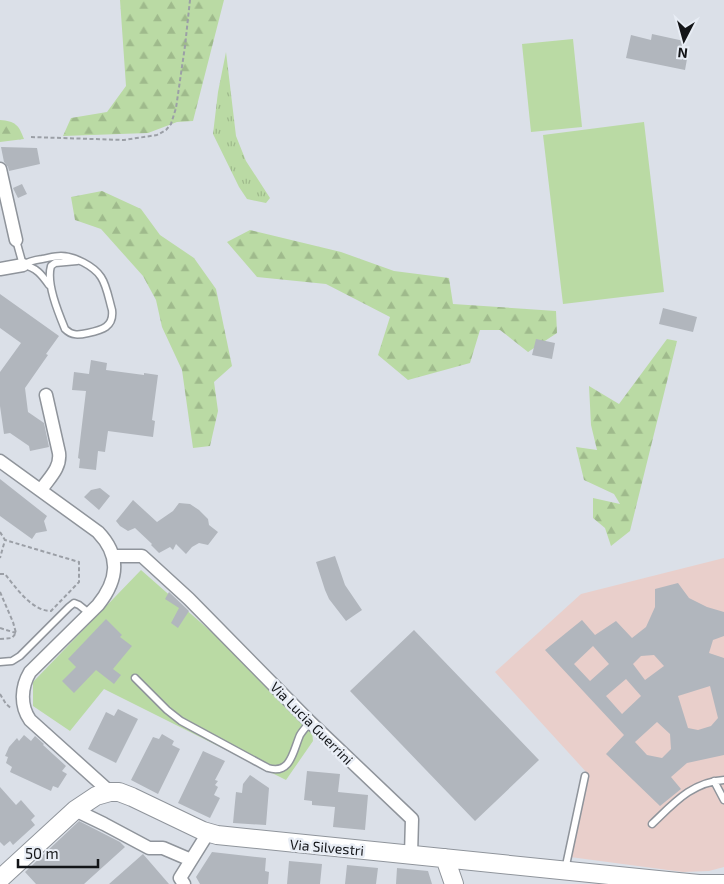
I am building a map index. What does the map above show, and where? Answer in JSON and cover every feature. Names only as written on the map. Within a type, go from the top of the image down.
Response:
[{"type":"main road","points":[[0,879],[75,810],[96,796],[110,792]]},
{"type":"main road","name":"Via Silvestri","points":[[110,792],[119,792],[132,796],[208,833],[217,835],[565,871]]},
{"type":"main road","points":[[445,858],[454,884]]},
{"type":"main road","points":[[565,871],[724,884]]},
{"type":"main road","points":[[706,884],[724,877]]},
{"type":"street","points":[[0,169],[16,240]]},
{"type":"street","points":[[0,269],[23,265]]},
{"type":"street","points":[[41,490],[60,463],[46,395]]},
{"type":"street","points":[[0,461],[98,532],[109,545],[113,556],[114,571],[109,590],[98,605],[30,672],[23,689],[24,707],[30,720],[110,792]]},
{"type":"street","name":"Via Lucia Guerrini","points":[[113,556],[142,556],[189,600],[310,722],[412,819],[411,855]]},
{"type":"street","points":[[75,810],[149,848],[163,848],[191,860]]},
{"type":"street","points":[[184,884],[180,878],[208,833]]},
{"type":"lane","points":[[16,240],[23,265]]},
{"type":"lane","points":[[23,265],[34,260],[64,256],[77,261],[90,266],[99,275],[103,281],[113,314],[111,322],[107,327],[98,331],[78,335],[69,332],[63,326],[50,286],[51,266],[55,263],[77,261]]},
{"type":"lane","points":[[23,265],[30,266],[39,271],[50,286]]},
{"type":"lane","points":[[0,662],[12,661],[20,656],[74,603],[79,604],[89,613]]},
{"type":"lane","points":[[135,678],[181,722],[273,770],[279,770],[288,763],[301,734],[310,722]]},
{"type":"lane","points":[[565,871],[585,776]]},
{"type":"lane","points":[[652,824],[679,798],[693,788],[714,781],[724,780]]},
{"type":"lane","points":[[714,781],[724,800]]},
{"type":"path","points":[[31,137],[124,140],[157,135],[166,130],[171,124],[176,108],[190,0]]},
{"type":"path","points":[[0,532],[5,540],[79,562],[79,582],[51,611],[46,611],[37,607],[22,595],[5,574],[0,574]]},
{"type":"path","points":[[0,558],[5,540]]},
{"type":"path","points":[[0,592],[16,633]]},
{"type":"path","points":[[0,628],[16,633]]},
{"type":"path","points":[[0,639],[12,638],[16,633]]},
{"type":"path","points":[[0,694],[8,707]]},
{"type":"shaded area","points":[[724,558],[724,867],[709,871],[683,872],[570,857],[588,774],[495,672],[581,594]]},
{"type":"green space","points":[[120,0],[224,0],[193,121],[177,122],[148,133],[63,136],[71,118],[107,112],[126,86]]},
{"type":"green space","points":[[573,39],[582,127],[531,132],[522,44]]},
{"type":"green space","points":[[226,52],[236,136],[246,161],[270,198],[266,203],[247,199],[239,187],[213,134],[218,92]]},
{"type":"green space","points":[[0,120],[9,121],[16,125],[24,139],[0,142]]},
{"type":"green space","points":[[644,122],[664,292],[563,304],[543,135]]},
{"type":"green space","points":[[102,191],[141,209],[160,235],[194,258],[216,289],[232,366],[214,382],[218,411],[210,446],[193,448],[182,370],[162,327],[156,300],[143,276],[101,229],[75,220],[71,197]]},
{"type":"green space","points":[[250,230],[341,252],[394,271],[449,278],[453,304],[556,311],[557,333],[528,352],[500,330],[480,330],[470,363],[408,380],[378,355],[390,317],[326,284],[257,277],[227,242]]},
{"type":"green space","points":[[667,339],[677,341],[630,531],[611,546],[605,528],[593,518],[593,498],[620,504],[614,494],[584,480],[576,447],[597,450],[591,425],[589,386],[619,404]]},
{"type":"green space","points":[[141,570],[216,636],[312,731],[313,741],[286,780],[104,689],[70,731],[33,706],[33,682]]},
{"type":"building","points":[[652,34],[684,41],[681,57],[687,59],[685,70],[626,58],[631,35],[651,40]]},
{"type":"building","points":[[1,147],[37,148],[40,164],[9,171],[4,162]]},
{"type":"building","points":[[22,184],[27,194],[18,198],[13,188]]},
{"type":"building","points":[[0,294],[59,336],[25,388],[28,412],[44,423],[49,447],[30,451],[29,446],[10,433],[4,434],[0,406],[0,372],[21,343],[0,328]]},
{"type":"building","points":[[663,308],[697,317],[693,332],[659,324]]},
{"type":"building","points":[[536,339],[555,343],[552,359],[532,355]]},
{"type":"building","points":[[91,360],[107,363],[106,370],[158,375],[152,420],[155,421],[153,437],[108,431],[105,452],[98,451],[96,470],[79,468],[80,459],[78,458],[86,391],[72,390],[74,372],[89,374]]},
{"type":"building","points":[[0,479],[47,516],[44,521],[47,531],[36,533],[32,539],[0,516]]},
{"type":"building","points":[[100,488],[110,496],[99,510],[84,497],[91,490]]},
{"type":"building","points":[[133,500],[157,522],[173,511],[179,503],[190,504],[208,519],[209,525],[218,532],[208,545],[199,543],[186,554],[176,544],[173,550],[170,547],[159,553],[135,528],[128,531],[116,521]]},
{"type":"building","points":[[335,556],[345,585],[362,610],[346,621],[329,599],[316,562]]},
{"type":"building","points":[[678,583],[689,598],[707,607],[724,612],[724,636],[713,640],[709,653],[724,658],[724,755],[687,763],[671,777],[681,789],[660,806],[606,754],[624,735],[545,650],[582,620],[595,635],[616,621],[632,638],[646,627],[655,607],[655,589]],"holes":[[[593,646],[609,664],[590,681],[574,664]],[[654,655],[664,666],[645,680],[633,664],[641,656]],[[626,679],[641,696],[622,714],[606,696]],[[710,686],[718,718],[711,726],[698,730],[688,728],[678,696]],[[657,722],[670,734],[671,749],[662,758],[647,755],[635,742]]]},
{"type":"building","points":[[169,592],[189,611],[178,628],[171,623],[179,608],[165,599]]},
{"type":"building","points":[[106,619],[122,635],[120,637],[132,646],[113,669],[121,675],[114,684],[96,670],[74,693],[62,681],[76,667],[68,659]]},
{"type":"building","points":[[414,630],[539,760],[475,821],[350,691]]},
{"type":"building","points":[[118,709],[138,719],[116,763],[88,749],[106,712],[114,716]]},
{"type":"building","points":[[162,734],[174,741],[172,745],[180,749],[158,794],[131,780],[153,737],[159,739]]},
{"type":"building","points":[[24,735],[31,741],[35,736],[66,766],[62,771],[67,774],[58,788],[53,786],[51,791],[10,772],[12,767],[6,763],[8,757],[5,756],[9,747],[17,738],[19,741]]},
{"type":"building","points":[[203,751],[225,761],[215,780],[218,781],[215,785],[218,787],[214,795],[220,798],[210,818],[178,803]]},
{"type":"building","points":[[307,771],[340,774],[338,792],[368,795],[365,830],[333,827],[335,807],[312,805],[312,801],[304,800]]},
{"type":"building","points":[[250,775],[269,788],[266,825],[233,823],[236,792],[242,793],[243,784]]},
{"type":"building","points":[[0,787],[16,805],[21,800],[35,816],[31,820],[35,825],[13,845],[10,841],[4,846],[0,842]]},
{"type":"building","points":[[79,821],[120,842],[125,847],[84,884],[36,884],[25,872]]},
{"type":"building","points":[[212,852],[266,858],[265,871],[269,872],[268,884],[200,884],[196,877]]},
{"type":"building","points":[[143,854],[169,884],[109,884]]},
{"type":"building","points":[[289,861],[322,864],[320,884],[287,884]]},
{"type":"building","points":[[347,865],[378,868],[376,884],[345,884]]},
{"type":"building","points":[[397,868],[428,871],[432,884],[396,884]]}]
